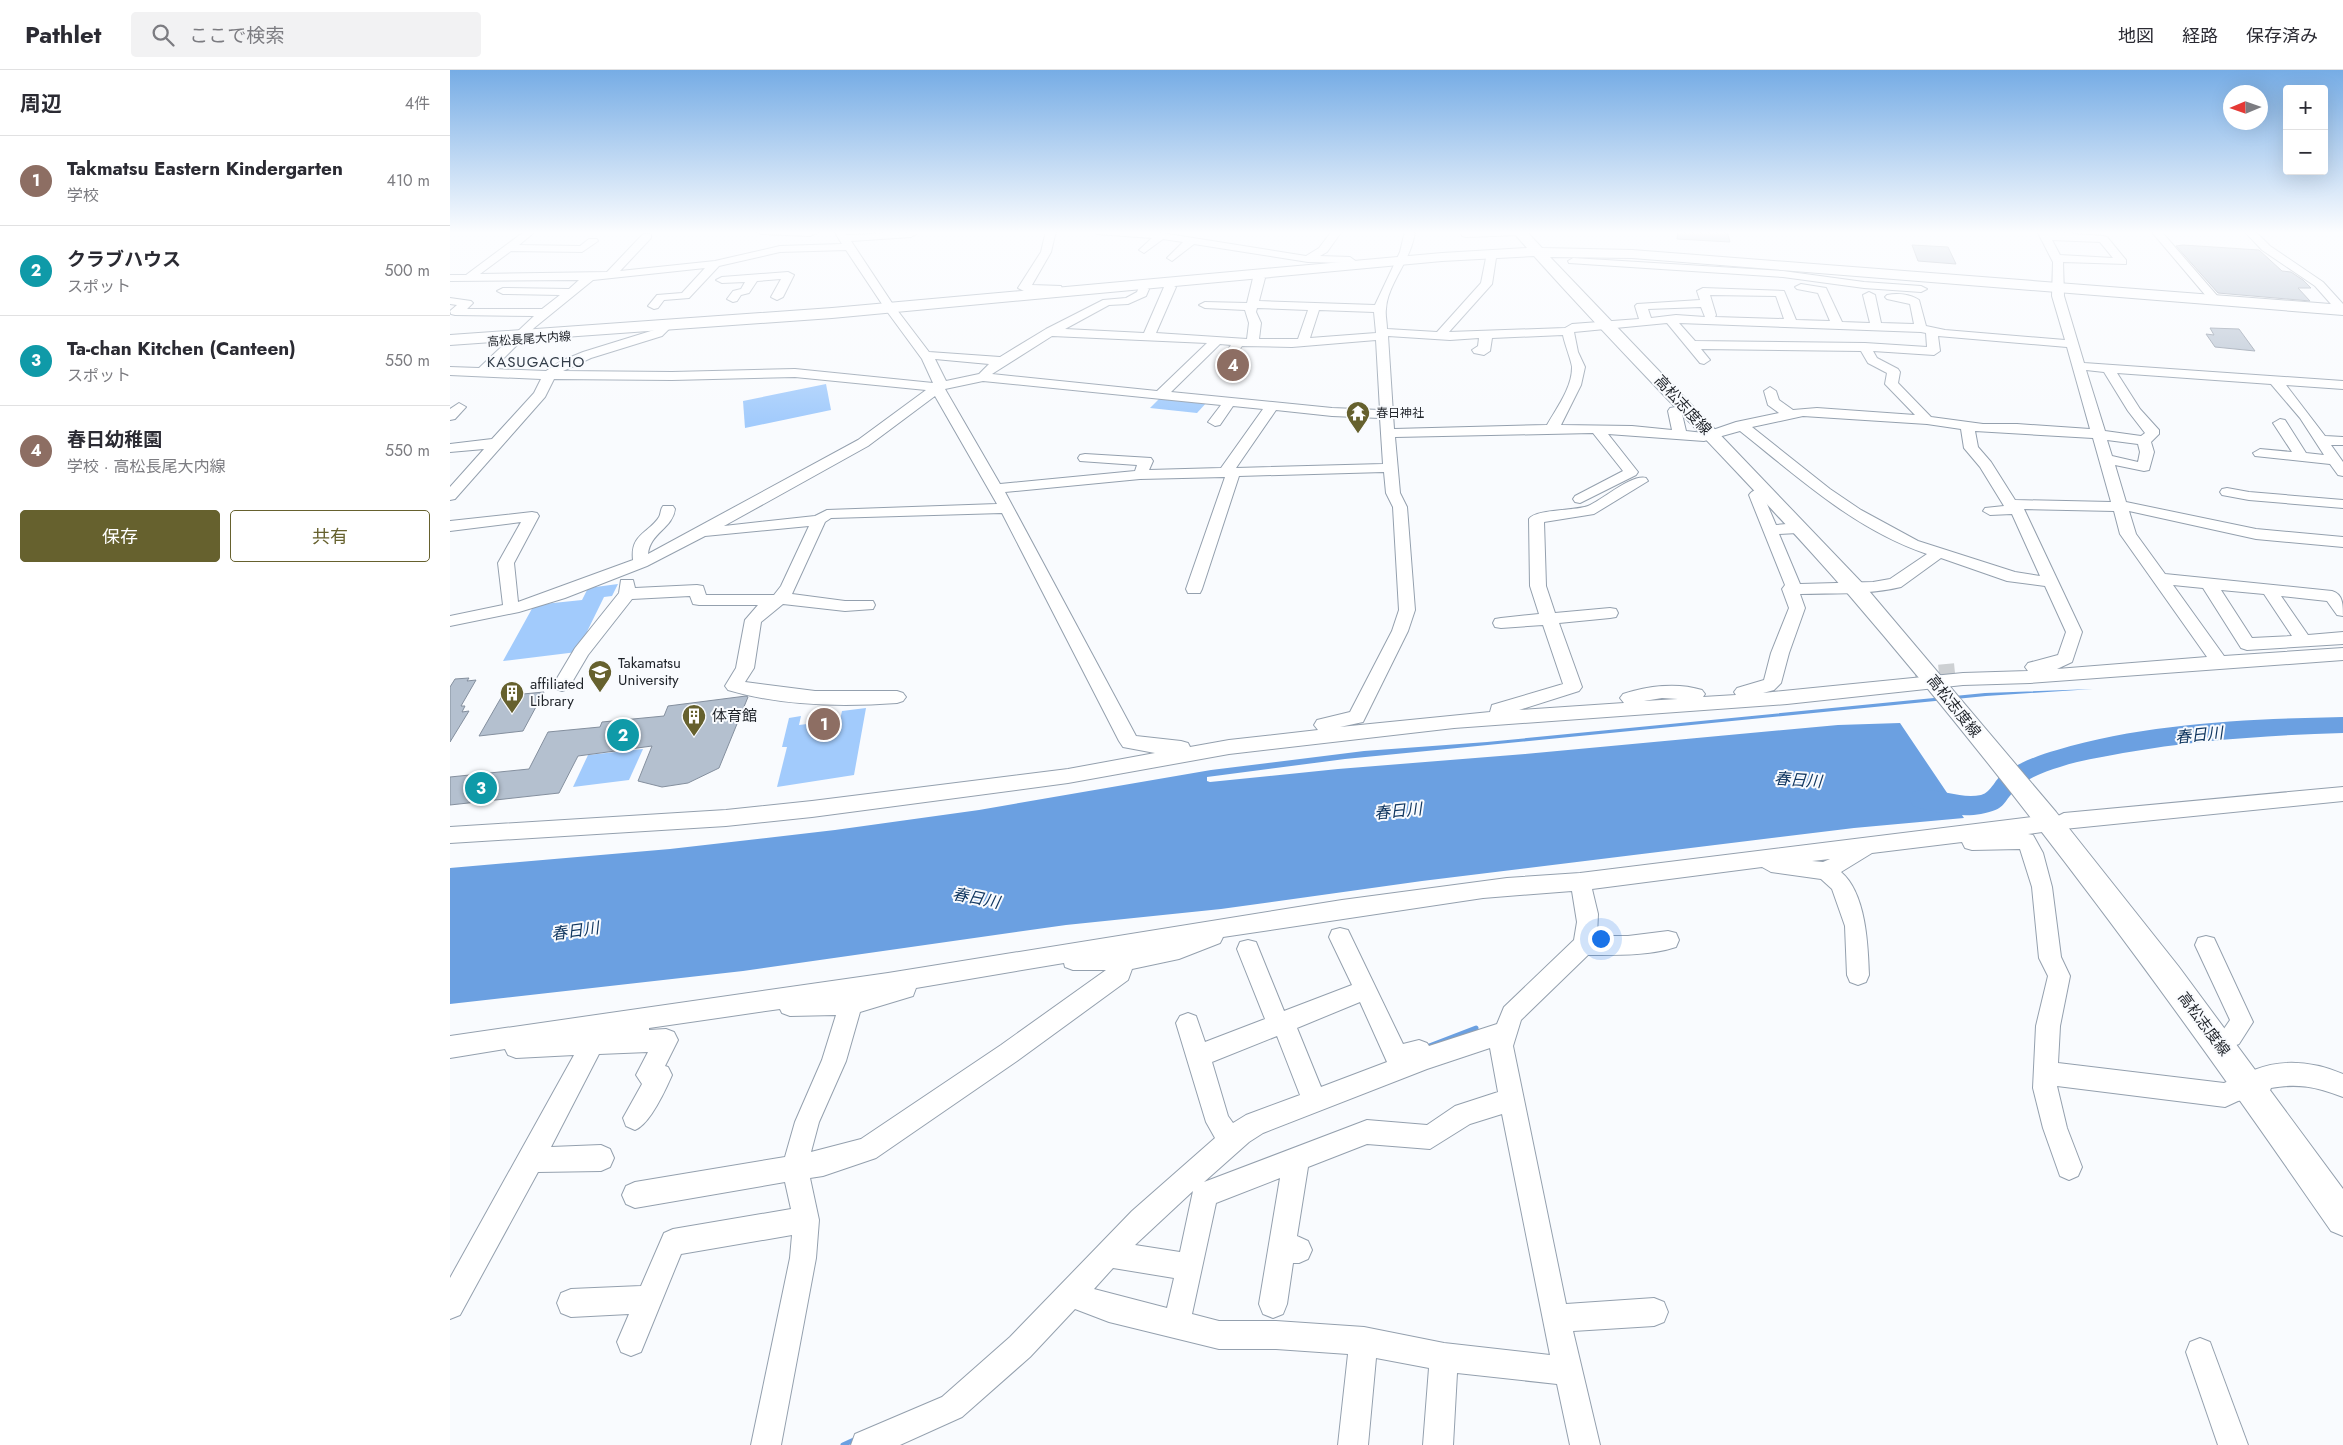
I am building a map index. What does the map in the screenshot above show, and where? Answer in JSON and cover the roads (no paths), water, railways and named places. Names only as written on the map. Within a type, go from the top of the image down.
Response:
[{"type":"main road","name":"高松長尾大内線","points":[[450,340],[524,333],[892,310],[1001,295]]},
{"type":"main road","name":"高松長尾大内線","points":[[450,344],[524,333],[662,329],[1070,295]]},
{"type":"main road","name":"高松志度線","points":[[1585,295],[1947,681],[2054,818],[2152,932],[2231,1036],[2257,1083],[2343,1219]]},
{"type":"main road","name":"高松長尾大内線","points":[[2127,295],[2343,311]]},
{"type":"main road","name":"高松長尾大内線","points":[[2132,295],[2343,311]]},
{"type":"main road","name":"高松志度線","points":[[1614,325],[1687,408],[1715,433],[1764,492],[1798,528],[1860,587]]},
{"type":"main road","name":"高松志度線","points":[[2054,818],[2088,870],[2343,1190]]},
{"type":"street","points":[[453,295],[467,303],[453,314]]},
{"type":"street","points":[[483,372],[545,313],[568,295]]},
{"type":"street","points":[[654,306],[661,297],[686,295]]},
{"type":"street","points":[[733,299],[735,295]]},
{"type":"street","points":[[450,621],[511,608],[559,594],[624,570],[667,551],[863,443],[938,387],[940,382],[926,355],[882,295]]},
{"type":"street","points":[[983,377],[1003,361],[1050,332],[1106,302],[1128,301],[1140,295]]},
{"type":"street","points":[[1148,338],[1166,295]]},
{"type":"street","points":[[1227,359],[1246,342],[1255,323],[1250,312],[1255,295]]},
{"type":"street","points":[[938,387],[1007,508],[1130,742],[1149,746],[1220,748],[1250,738],[1343,722],[1357,717],[1400,631],[1407,610],[1400,507],[1393,493],[1390,468],[1380,309],[1384,295]]},
{"type":"street","points":[[1441,334],[1476,295]]},
{"type":"street","points":[[1704,295],[1711,320]]},
{"type":"street","points":[[1741,295],[1753,346]]},
{"type":"street","points":[[1784,295],[1792,323]]},
{"type":"street","points":[[1824,295],[1844,347]]},
{"type":"street","points":[[1869,295],[1876,325]]},
{"type":"street","points":[[1692,345],[1865,347],[1934,351],[1915,302],[1910,299],[1871,295]]},
{"type":"street","points":[[2058,295],[2071,344],[2128,534],[2219,662]]},
{"type":"street","points":[[2211,295],[2216,301]]},
{"type":"street","points":[[2329,295],[2343,311]]},
{"type":"street","points":[[1646,321],[1641,306],[1706,304]]},
{"type":"street","points":[[1205,305],[1380,309]]},
{"type":"street","points":[[1302,342],[1314,308]]},
{"type":"street","points":[[453,314],[545,313]]},
{"type":"street","points":[[1671,320],[1704,360]]},
{"type":"street","points":[[1050,332],[1246,342],[1302,342],[1381,334],[1486,334],[1568,330],[1572,328],[1646,321],[1711,320],[1876,325],[2071,344]]},
{"type":"street","points":[[490,325],[524,333]]},
{"type":"street","points":[[450,496],[540,394],[549,375],[576,359],[658,333],[662,329]]},
{"type":"street","points":[[1552,429],[1575,385],[1579,367],[1572,352],[1568,330]]},
{"type":"street","points":[[1478,350],[1484,351],[1486,334]]},
{"type":"street","points":[[1160,395],[1217,340]]},
{"type":"street","points":[[1865,347],[1872,360],[1894,372],[1891,384],[1927,420]]},
{"type":"street","points":[[926,355],[1003,361]]},
{"type":"street","points":[[2078,366],[2343,385]]},
{"type":"street","points":[[1388,433],[1597,429],[1704,437],[1741,425],[1790,414],[1817,412],[1927,420],[1967,426],[2099,435],[2144,441],[2150,438],[2152,430],[2135,411],[2108,368]]},
{"type":"street","points":[[450,371],[549,375],[672,376],[795,372],[938,387],[983,377],[1356,414],[1387,414]]},
{"type":"street","points":[[2274,379],[2305,416],[2343,472]]},
{"type":"street","points":[[1194,589],[1229,473],[1273,406],[1280,391]]},
{"type":"street","points":[[1770,391],[1773,402],[1790,414]]},
{"type":"street","points":[[1215,422],[1229,402]]},
{"type":"street","points":[[1680,434],[1675,411],[1687,408]]},
{"type":"street","points":[[2280,423],[2302,457]]},
{"type":"street","points":[[1741,425],[1825,492],[1856,513],[1914,544],[2013,577],[2049,582]]},
{"type":"street","points":[[1967,426],[1971,448],[1986,465],[2014,506],[2074,632],[2066,658],[2027,673]]},
{"type":"street","points":[[1580,499],[1631,472],[1597,429]]},
{"type":"street","points":[[2322,440],[2343,441]]},
{"type":"street","points":[[2106,459],[2144,466],[2147,452],[2144,441]]},
{"type":"street","points":[[450,448],[498,443]]},
{"type":"street","points":[[1076,480],[1088,453],[1146,460],[1140,475]]},
{"type":"street","points":[[2260,453],[2335,460]]},
{"type":"street","points":[[996,489],[1140,475],[1390,468]]},
{"type":"street","points":[[1464,720],[1573,687],[1538,586],[1536,519],[1589,510],[1600,506],[1641,482]]},
{"type":"street","points":[[1764,492],[1756,495],[1794,588]]},
{"type":"street","points":[[2227,492],[2248,496],[2343,504]]},
{"type":"street","points":[[1990,510],[2014,506],[2120,506],[2256,534],[2343,542]]},
{"type":"street","points":[[897,697],[872,699],[767,694],[734,686],[745,668],[753,620],[788,588],[819,520],[827,514],[1007,508]]},
{"type":"street","points":[[641,563],[639,554],[645,538],[667,518],[668,509]]},
{"type":"street","points":[[450,526],[532,516],[506,563],[511,608]]},
{"type":"street","points":[[698,533],[819,520]]},
{"type":"street","points":[[1770,530],[1798,528]]},
{"type":"street","points":[[1730,699],[1772,683],[1780,653],[1797,608],[1790,588],[1860,587],[1895,583],[1938,553]]},
{"type":"street","points":[[562,685],[581,652],[627,594],[627,580],[624,570]]},
{"type":"street","points":[[2160,579],[2332,596],[2343,611]]},
{"type":"street","points":[[2208,583],[2247,644],[2343,638]]},
{"type":"street","points":[[627,594],[645,595],[697,590],[699,600],[778,599],[845,606],[867,605]]},
{"type":"street","points":[[2269,590],[2304,641]]},
{"type":"street","points":[[1501,623],[1610,613]]},
{"type":"street","points":[[450,836],[726,818],[812,809],[1068,776],[1220,748],[1464,720],[1730,699],[1833,693],[2027,673],[2343,654]]},
{"type":"street","points":[[1833,693],[1841,684],[1915,675]]},
{"type":"street","points":[[453,1050],[718,1007],[956,972],[1222,927],[1456,893],[1558,882],[1580,882],[2054,818],[2343,794]]},
{"type":"street","points":[[1946,834],[1958,842],[2026,842],[2033,852],[2042,887],[2050,958],[2059,976],[2048,1026],[2046,1088],[2055,1128],[2068,1167]]},
{"type":"street","points":[[1826,871],[1872,844]]},
{"type":"street","points":[[1745,860],[1826,871],[1841,884],[1856,926],[1858,975]]},
{"type":"street","points":[[1580,882],[1587,912],[1589,933],[1583,946],[1512,1014],[1501,1046],[1510,1100],[1585,1445]]},
{"type":"street","points":[[1032,959],[1124,962],[1178,950],[1215,935],[1222,927]]},
{"type":"street","points":[[1340,937],[1397,1057],[1413,1051],[1453,1051]]},
{"type":"street","points":[[1583,946],[1628,945],[1668,940]]},
{"type":"street","points":[[2206,945],[2242,1022],[2231,1036]]},
{"type":"street","points":[[1248,948],[1309,1088]]},
{"type":"street","points":[[635,1194],[846,1157],[887,1137],[1120,973],[1124,962]]},
{"type":"street","points":[[450,1305],[531,1160],[592,1044],[621,1032],[694,1016],[718,1007],[851,1005],[946,978],[956,972]]},
{"type":"street","points":[[1198,1056],[1364,990]]},
{"type":"street","points":[[766,1445],[803,1258],[806,1220],[795,1167],[807,1122],[834,1061],[851,1005]]},
{"type":"street","points":[[1188,1024],[1218,1122],[1223,1129]]},
{"type":"street","points":[[883,1441],[952,1407],[1020,1347],[1107,1254],[1175,1190],[1240,1133],[1255,1124],[1426,1058],[1453,1051],[1505,1032]]},
{"type":"street","points":[[453,1050],[666,1040],[648,1075],[660,1075],[635,1118]]},
{"type":"street","points":[[2045,1073],[2225,1095],[2257,1083],[2294,1073],[2324,1078],[2343,1086]]},
{"type":"street","points":[[1175,1190],[1205,1194],[1367,1132],[1430,1137],[1464,1114],[1510,1100]]},
{"type":"street","points":[[531,1160],[601,1158]]},
{"type":"street","points":[[1273,1304],[1291,1249],[1296,1160]]},
{"type":"street","points":[[1180,1310],[1205,1194]]},
{"type":"street","points":[[631,1342],[673,1242],[806,1220]]},
{"type":"street","points":[[1107,1254],[1190,1267]]},
{"type":"street","points":[[1070,1294],[1109,1308],[1219,1335],[1364,1341],[1444,1357],[1568,1371]]},
{"type":"street","points":[[571,1304],[649,1299]]},
{"type":"street","points":[[1556,1318],[1654,1312]]},
{"type":"street","points":[[1353,1445],[1364,1341]]},
{"type":"street","points":[[2200,1352],[2233,1445]]},
{"type":"street","points":[[1438,1445],[1444,1357]]},
{"type":"water","points":[[2093,689],[1986,696],[1345,759],[1207,777],[1207,781],[1210,782],[1838,725],[1900,723],[1964,818],[1854,828],[1422,881],[1221,909],[1066,925],[743,971],[450,1004],[450,868],[670,849],[835,830],[979,810],[1211,770],[1364,751],[1487,742],[1985,693]]},
{"type":"waterway","name":"春日川","points":[[1922,799],[1958,805],[1986,803],[1994,800],[2008,782],[2036,766],[2067,756],[2135,742],[2239,730],[2343,725]]},
{"type":"waterway","points":[[1424,1048],[1476,1028]]},
{"type":"waterway","points":[[843,1445],[856,1439]]},
{"type":"tunnel","points":[[1915,675],[1956,671]]},
{"type":"place","name":"春日幼稚園","points":[[1233,365]]},
{"type":"place","name":"春日神社","points":[[1358,434]]},
{"type":"place","name":"Takamatsu University","points":[[600,693]]},
{"type":"place","name":"affiliated Library","points":[[512,714]]},
{"type":"place","name":"Takmatsu Eastern Kindergarten","points":[[824,724]]},
{"type":"place","name":"クラブハウス","points":[[623,735]]},
{"type":"place","name":"体育館","points":[[694,737]]},
{"type":"place","name":"Ta-chan Kitchen (Canteen)","points":[[481,788]]},
{"type":"district","name":"KASUGACHO","points":[[536,362]]}]
